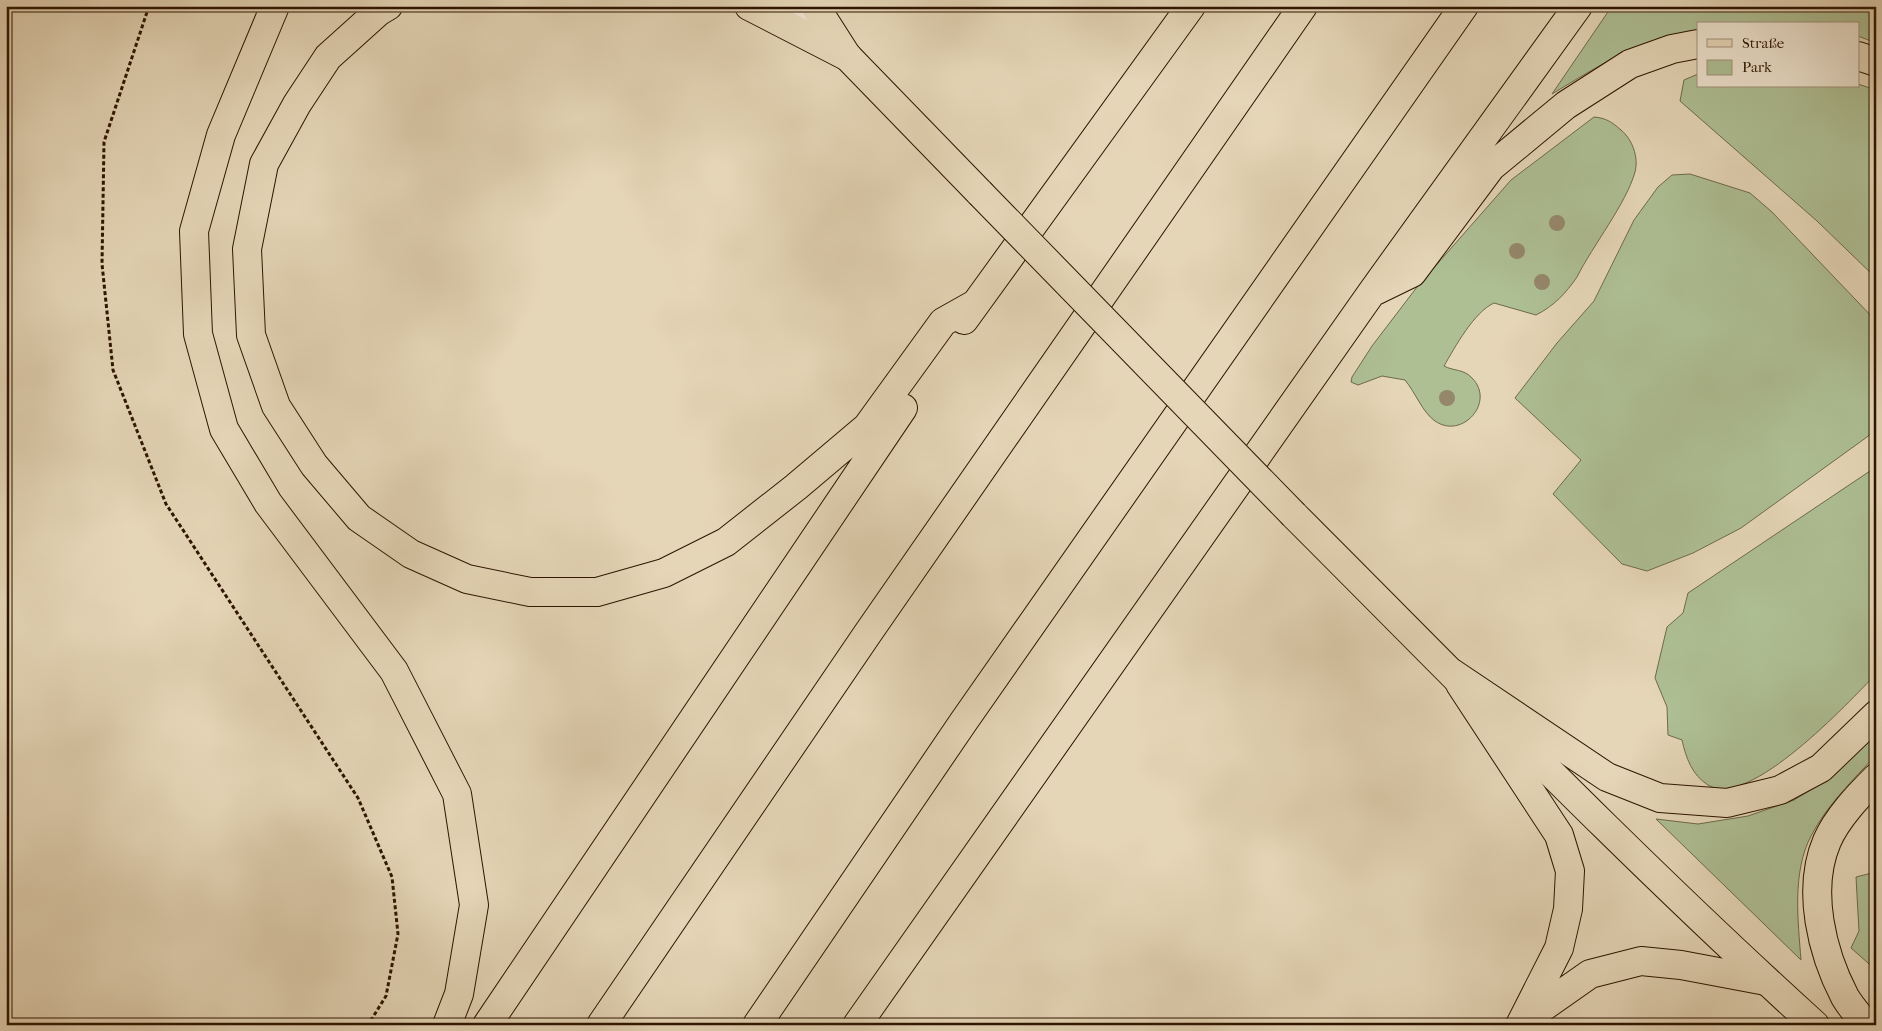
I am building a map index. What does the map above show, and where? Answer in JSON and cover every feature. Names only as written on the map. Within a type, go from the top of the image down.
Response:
[{"type":"main road","points":[[275,6],[221,135],[194,231],[198,334],[224,429],[268,503],[394,671],[457,794],[474,904],[459,994],[447,1025]]},
{"type":"main road","points":[[388,6],[378,12],[328,57],[297,104],[264,164],[247,249],[248,287],[251,335],[276,406],[314,465],[358,518],[411,554],[467,579],[530,592],[597,592],[664,573],[726,542],[796,487],[866,427],[943,322],[975,304]]},
{"type":"main road","points":[[750,6],[848,57]]},
{"type":"main road","points":[[800,6],[1294,515],[1766,981],[1815,1025]]},
{"type":"main road","points":[[815,6],[848,57]]},
{"type":"main road","points":[[487,1025],[880,441],[975,304],[1191,6]]},
{"type":"main road","points":[[601,1025],[868,633],[1303,6]]},
{"type":"main road","points":[[757,1025],[975,704],[1464,6]]},
{"type":"main road","points":[[856,1025],[1372,292],[1578,6]]},
{"type":"main road","points":[[1372,292],[1412,273],[1491,167],[1566,105],[1630,64],[1672,49],[1697,44]]},
{"type":"main road","points":[[1860,57],[1876,62]]},
{"type":"main road","points":[[1452,673],[1607,777],[1660,798],[1727,803],[1780,790],[1821,768],[1876,715]]},
{"type":"main road","points":[[1452,673],[1559,834],[1570,871],[1568,909],[1559,948],[1521,1023]]},
{"type":"main road","points":[[1866,1025],[1846,999],[1832,967],[1819,924],[1817,881],[1827,841],[1851,804],[1876,778]]},
{"type":"main road","points":[[1521,1023],[1590,974],[1641,960],[1766,981]]},
{"type":"main road","points":[[868,1025],[885,983]]},
{"type":"path","points":[[149,6],[104,142],[102,264],[113,370],[166,504],[358,798],[392,877],[398,934],[386,996],[368,1025]]},
{"type":"green space","points":[[1612,6],[1876,6],[1876,43],[1860,37],[1860,22],[1697,22],[1697,30],[1658,39],[1640,46],[1605,63],[1552,94]]},
{"type":"green space","points":[[1697,74],[1697,88],[1860,88],[1860,85],[1876,90],[1876,278],[1817,221],[1680,101],[1684,80]]},
{"type":"green space","points":[[1594,117],[1605,119],[1615,125],[1631,143],[1634,149],[1636,166],[1631,184],[1577,277],[1564,294],[1554,303],[1536,315],[1494,303],[1472,322],[1444,366],[1469,375],[1478,388],[1480,398],[1473,416],[1456,426],[1445,426],[1435,421],[1427,413],[1405,380],[1382,376],[1358,385],[1351,382],[1352,377],[1372,346],[1417,287],[1511,180]]},
{"type":"green space","points":[[1690,174],[1750,193],[1772,212],[1876,321],[1876,428],[1867,437],[1741,528],[1693,553],[1647,571],[1622,564],[1553,494],[1581,460],[1515,398],[1557,343],[1594,301],[1634,220],[1658,187],[1672,175]]},
{"type":"green space","points":[[1876,467],[1876,674],[1822,728],[1772,768],[1748,782],[1726,789],[1708,785],[1702,781],[1690,766],[1682,740],[1668,735],[1667,707],[1655,678],[1667,627],[1683,613],[1688,593]]},
{"type":"green space","points":[[1876,727],[1876,755],[1841,793],[1825,814],[1817,825],[1805,850],[1801,865],[1798,897],[1801,960],[1656,819],[1698,824],[1748,816],[1794,800],[1820,784]]},
{"type":"green space","points":[[1876,872],[1876,970],[1851,948],[1859,931],[1856,877]]}]
